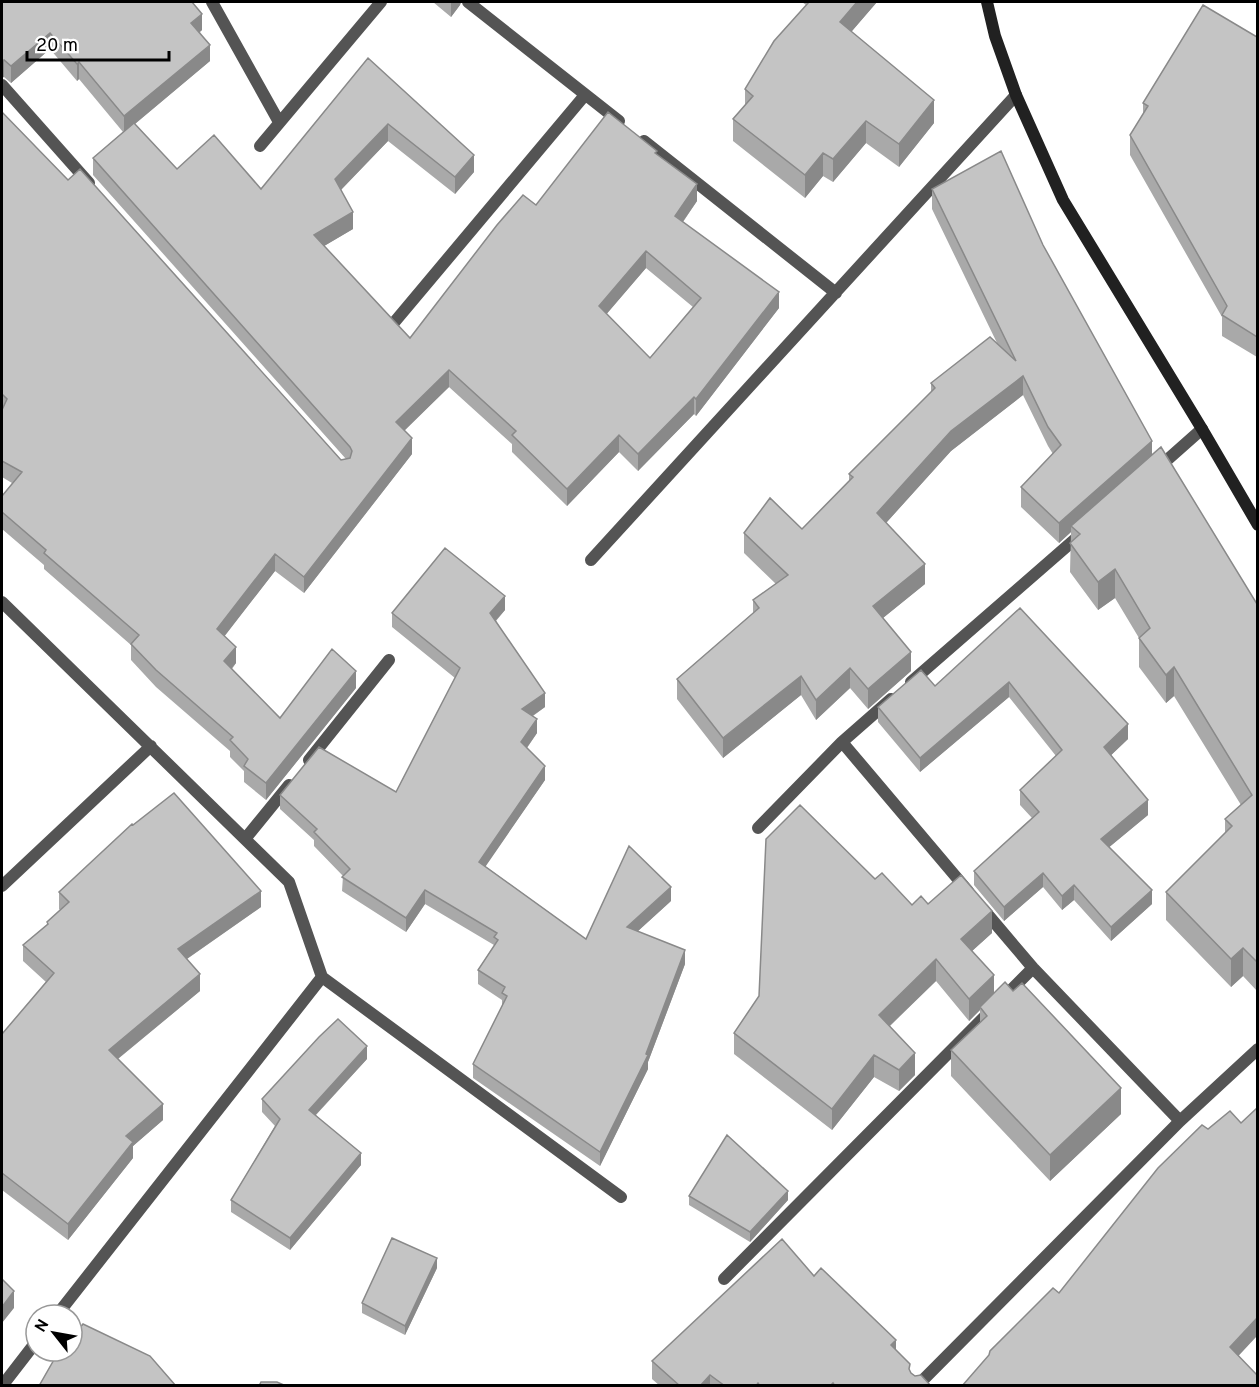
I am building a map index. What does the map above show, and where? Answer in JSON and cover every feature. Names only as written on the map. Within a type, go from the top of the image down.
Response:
[{"type":"main road","points":[[987,2],[994,36],[1016,95],[1063,200],[1202,429],[1257,525]]},
{"type":"street","points":[[212,2],[279,122]]},
{"type":"street","points":[[260,146],[381,2]]},
{"type":"street","points":[[468,2],[836,293]]},
{"type":"street","points":[[2,85],[97,192]]},
{"type":"street","points":[[392,325],[585,95]]},
{"type":"street","points":[[591,560],[1016,95]]},
{"type":"street","points":[[1148,476],[1202,429]]},
{"type":"street","points":[[758,828],[842,742],[1094,523]]},
{"type":"street","points":[[2,602],[288,882],[322,977],[621,1197]]},
{"type":"street","points":[[245,839],[389,660]]},
{"type":"street","points":[[842,742],[1033,968],[1180,1121]]},
{"type":"street","points":[[2,886],[151,746]]},
{"type":"street","points":[[724,1279],[1033,968]]},
{"type":"street","points":[[66,1303],[322,977]]},
{"type":"street","points":[[917,1386],[1180,1121],[1257,1049]]},
{"type":"street","points":[[2,1386],[24,1358]]},
{"type":"building","points":[[2,2],[192,2],[202,14],[191,23],[210,45],[124,116],[79,62],[77,64],[50,33],[11,66],[4,60],[2,61]]},
{"type":"building","points":[[809,2],[857,2],[840,22],[934,100],[899,144],[866,121],[833,159],[823,153],[805,175],[733,119],[753,96],[745,89],[774,41]]},
{"type":"building","points":[[1203,5],[1257,37],[1257,337],[1222,315],[1227,306],[1130,135],[1148,106],[1143,103]]},
{"type":"building","points":[[368,58],[474,155],[455,177],[388,124],[335,179],[353,212],[314,235],[410,338],[523,195],[536,205],[608,112],[657,151],[655,153],[697,184],[675,216],[779,292],[696,399],[694,397],[638,454],[619,435],[567,489],[512,435],[516,431],[449,370],[396,422],[412,438],[304,577],[275,554],[217,629],[236,647],[224,661],[280,718],[332,649],[356,671],[266,783],[244,766],[248,759],[230,740],[233,737],[156,670],[131,644],[139,635],[44,553],[46,550],[2,512],[2,496],[22,472],[2,461],[2,410],[7,399],[2,394],[2,112],[68,180],[80,169],[341,460],[350,458],[352,451],[350,447],[93,158],[134,123],[177,169],[214,135],[261,189]],"holes":[[[646,251],[701,298],[650,358],[599,306]]]},
{"type":"building","points":[[1001,151],[1043,245],[1152,441],[1059,523],[1021,487],[1061,445],[1048,427],[1023,376],[951,431],[877,513],[925,564],[873,606],[911,652],[868,689],[850,668],[816,700],[801,676],[723,738],[677,679],[759,608],[753,600],[788,575],[744,533],[770,498],[802,529],[853,477],[849,474],[935,388],[931,383],[990,337],[1016,361],[932,189]]},
{"type":"building","points":[[1161,447],[1257,604],[1257,962],[1243,948],[1231,959],[1166,892],[1232,826],[1225,819],[1252,795],[1174,667],[1166,675],[1139,638],[1150,628],[1115,569],[1098,582],[1070,543],[1080,534],[1071,526]]},
{"type":"building","points":[[445,548],[505,596],[490,613],[545,693],[522,709],[537,719],[521,742],[545,766],[479,862],[586,939],[629,846],[671,887],[627,927],[685,950],[646,1054],[648,1055],[600,1152],[473,1064],[507,996],[502,993],[505,987],[478,970],[498,940],[494,937],[497,933],[425,890],[406,918],[342,877],[350,869],[314,832],[317,829],[280,795],[319,747],[396,792],[460,668],[392,613]]},
{"type":"building","points":[[1020,608],[1128,724],[1104,747],[1148,800],[1101,839],[1152,890],[1111,927],[1074,885],[1062,896],[1043,873],[1004,907],[974,871],[1039,812],[1020,790],[1062,750],[1009,682],[920,758],[878,707],[921,670],[935,686]]},
{"type":"building","points":[[174,793],[261,891],[178,949],[200,974],[109,1050],[163,1104],[126,1136],[133,1142],[68,1224],[2,1173],[2,1034],[54,973],[23,945],[69,902],[59,892],[132,824]]},
{"type":"building","points":[[800,805],[875,879],[882,873],[912,905],[921,896],[928,904],[961,875],[992,911],[961,939],[994,975],[969,999],[936,959],[879,1015],[915,1053],[899,1070],[874,1055],[832,1109],[734,1033],[759,996],[766,839]]},
{"type":"building","points":[[1005,982],[1013,991],[1022,983],[1121,1088],[1050,1155],[951,1050],[987,1016],[980,1007]]},
{"type":"building","points":[[338,1019],[367,1046],[309,1110],[361,1153],[290,1238],[231,1200],[280,1119],[262,1099]]},
{"type":"building","points":[[1257,1108],[1257,1318],[1230,1347],[1257,1375],[1257,1386],[962,1386],[990,1351],[1053,1288],[1059,1293],[1158,1168],[1202,1125],[1208,1129],[1230,1111],[1241,1123]]},
{"type":"building","points":[[727,1135],[788,1191],[750,1232],[689,1196]]},
{"type":"building","points":[[392,1238],[437,1258],[405,1326],[362,1303]]},
{"type":"building","points":[[782,1239],[814,1276],[821,1268],[896,1340],[891,1345],[910,1364],[911,1373],[915,1376],[921,1375],[931,1386],[835,1386],[833,1383],[830,1386],[760,1386],[758,1383],[756,1386],[725,1386],[710,1375],[700,1386],[680,1386],[652,1361]]},
{"type":"building","points":[[2,1279],[14,1291],[2,1307]]},
{"type":"building","points":[[84,1324],[150,1356],[176,1386],[39,1386],[52,1363],[84,1363]]},
{"type":"building","points":[[261,1382],[277,1382],[286,1386],[259,1386]]}]
